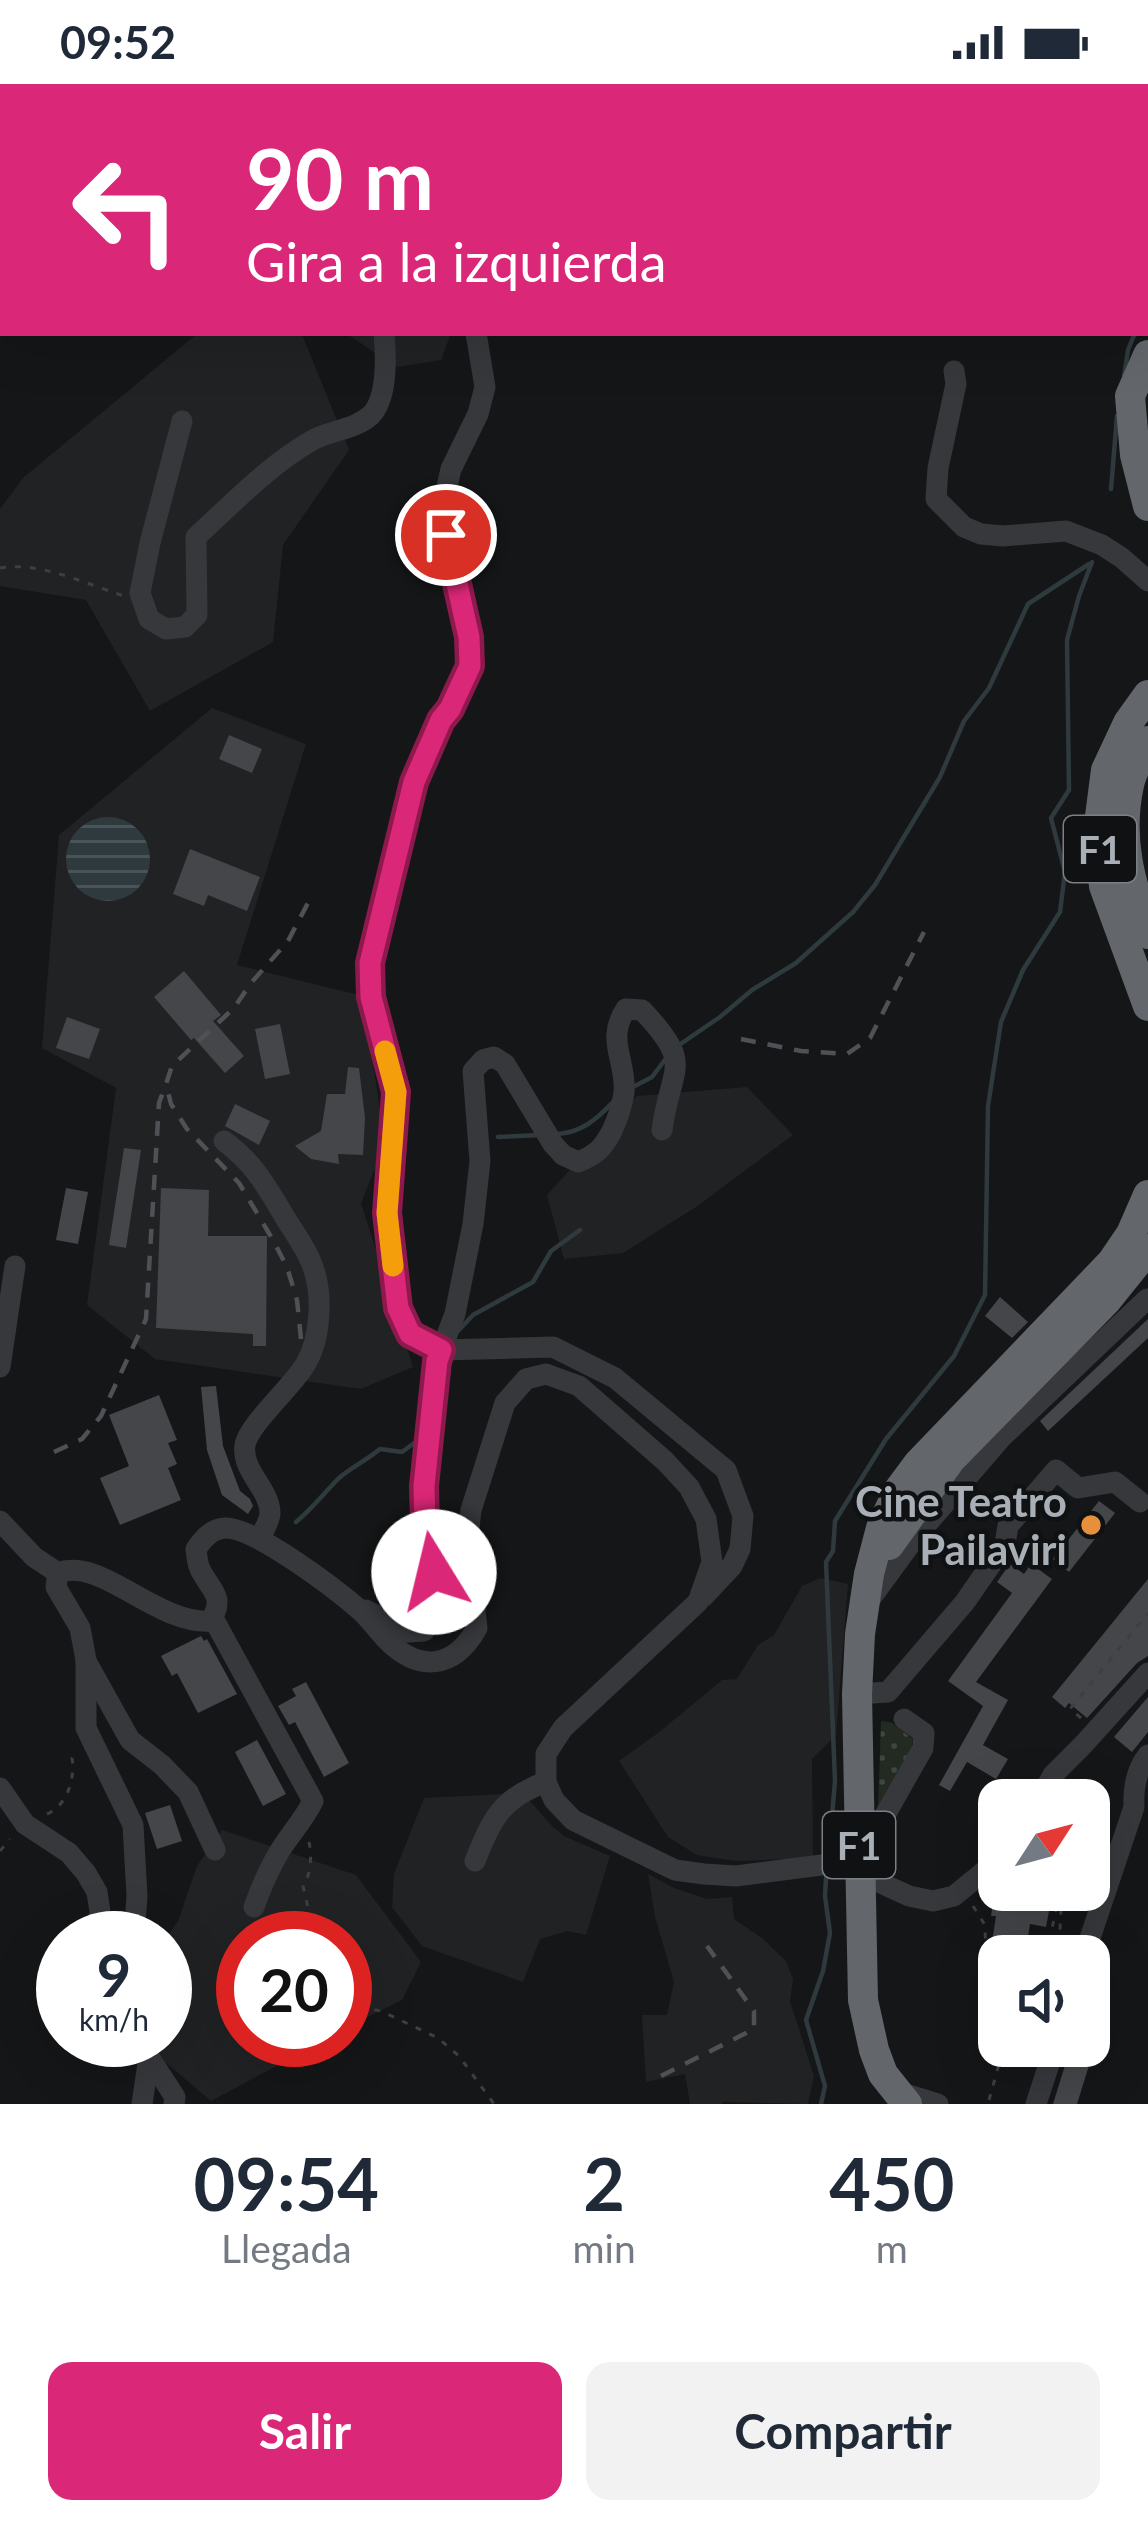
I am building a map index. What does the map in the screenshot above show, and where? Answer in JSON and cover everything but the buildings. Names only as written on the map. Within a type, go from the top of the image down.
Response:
[{"type":"highway","points":[[1147,496],[1135,455],[1130,396],[1148,355]]},
{"type":"highway","name":"F1","points":[[1148,695],[1106,770],[1098,832],[1104,886],[1148,1006]]},
{"type":"highway","name":"F1","points":[[1148,741],[1129,782],[1124,836],[1129,879],[1148,934]]},
{"type":"highway","name":"F1","points":[[903,2098],[883,2074],[863,2000],[857,1694],[869,1574],[881,1528],[908,1478],[1112,1262],[1148,1195]]},
{"type":"highway","name":"F1","points":[[869,1574],[951,1460],[1106,1301],[1148,1249]]},
{"type":"street","points":[[182,421],[140,592],[149,619],[166,629],[185,627],[197,615],[196,537],[272,468],[315,439],[373,413],[382,396],[384,336]]},
{"type":"street","points":[[476,336],[484,387],[478,414],[451,469],[444,500],[470,666],[414,782],[370,963],[371,997],[396,1092],[387,1213],[398,1308],[410,1334],[441,1350],[553,1346],[615,1378],[726,1470],[743,1516],[740,1549],[732,1566],[563,1728],[547,1754],[546,1782],[554,1800],[573,1820],[675,1870],[736,1876],[836,1863],[859,1867],[909,1896],[932,1901],[954,1896],[978,1877]]},
{"type":"street","points":[[954,371],[956,384],[936,499],[964,527],[980,534],[1066,530],[1102,545],[1148,581]]},
{"type":"street","points":[[349,1602],[408,1632],[424,1631],[438,1606],[424,1486],[437,1361],[455,1314],[473,1224],[480,1161],[473,1071],[483,1060],[494,1058],[505,1064],[553,1144],[578,1162],[602,1150],[616,1123],[624,1091],[615,1035],[618,1021],[626,1010],[642,1010],[674,1048],[678,1067],[662,1130]]},
{"type":"street","points":[[224,1141],[245,1156],[267,1184],[314,1268],[319,1294],[316,1340],[308,1362],[245,1444],[246,1462],[271,1516],[260,1538]]},
{"type":"street","points":[[0,1367],[15,1266]]},
{"type":"street","points":[[865,1606],[914,1539],[1002,1437],[1147,1298]]},
{"type":"street","points":[[58,1573],[88,1571],[176,1617],[212,1621],[218,1609],[216,1592],[199,1568],[196,1549],[207,1534],[226,1528],[260,1538],[363,1612],[409,1657],[432,1664],[456,1655],[477,1628],[466,1545],[471,1510],[505,1403],[526,1379],[546,1374],[579,1386],[689,1487],[706,1519],[712,1562],[698,1602]]},
{"type":"street","points":[[857,1694],[888,1692],[965,1602],[1005,1544],[1008,1526],[1056,1470],[1078,1488],[1115,1482],[1140,1502]]},
{"type":"street","points":[[0,1521],[34,1557],[58,1573]]},
{"type":"street","points":[[58,1573],[56,1587],[80,1628],[86,1660],[86,1728],[133,1826],[136,1911]]},
{"type":"street","points":[[213,1618],[313,1802],[265,1876],[254,1907]]},
{"type":"street","points":[[86,1660],[130,1740],[188,1792],[215,1850]]},
{"type":"street","points":[[1051,1779],[1148,1672]]},
{"type":"street","points":[[859,1867],[923,1748],[924,1733],[904,1720]]},
{"type":"street","points":[[1091,1935],[1134,1807],[1139,1767],[1148,1756]]},
{"type":"street","points":[[476,1861],[497,1813],[512,1798],[546,1782]]},
{"type":"street","points":[[0,1788],[25,1823],[69,1853],[86,1873],[97,1892],[100,1911]]},
{"type":"street","points":[[142,2104],[145,2067]]},
{"type":"street","points":[[158,2067],[175,2097],[174,2104]]},
{"type":"street","points":[[1036,2104],[1047,2067]]},
{"type":"street","points":[[903,2098],[938,2104]]},
{"type":"path","points":[[0,568],[47,571],[143,602]]},
{"type":"path","points":[[1096,1732],[1070,1709],[1148,1613]]},
{"type":"path","points":[[0,1851],[25,1823],[56,1810],[68,1792],[74,1772],[72,1758],[92,1739]]},
{"type":"path","points":[[303,1821],[311,1850],[303,1886],[309,1911]]},
{"type":"path","points":[[962,1890],[985,1925],[985,1935]]},
{"type":"path","points":[[372,2010],[438,2038],[459,2056],[494,2104]]},
{"type":"path","points":[[989,2100],[998,2067]]},
{"type":"shaded area","points":[[194,336],[303,337],[349,450],[283,545],[273,642],[150,711],[86,600],[0,586],[0,509],[24,477]]},
{"type":"shaded area","points":[[350,336],[450,336],[441,360],[397,367]]},
{"type":"shaded area","points":[[212,708],[306,744],[237,965],[363,996],[385,1144],[361,1203],[413,1367],[361,1389],[155,1359],[87,1305],[116,1088],[42,1048],[59,835]]},
{"type":"shaded area","points":[[108,817],[138,829],[150,859],[138,889],[108,901],[78,889],[66,859],[78,829]]},
{"type":"shaded area","points":[[747,1087],[793,1135],[696,1207],[623,1253],[564,1259],[547,1195],[637,1096]]},
{"type":"shaded area","points":[[820,1578],[848,1584],[836,1735],[812,1759],[813,1858],[736,1861],[697,1855],[668,1837],[619,1761],[722,1680],[737,1679],[758,1645],[774,1635],[802,1586]]},
{"type":"shaded area","points":[[881,1721],[913,1739],[878,1811]]},
{"type":"shaded area","points":[[523,1793],[564,1836],[610,1856],[586,1935],[568,1931],[540,1939],[523,1982],[422,1946],[392,1907],[394,1874],[424,1798]]},
{"type":"shaded area","points":[[222,1830],[356,1875],[421,1962],[402,2000],[372,2015],[372,1911],[216,1911],[216,2067],[275,2067],[211,2101],[171,2067],[192,2067],[192,1911],[181,1911],[197,1866]]},
{"type":"shaded area","points":[[648,1874],[707,1899],[732,1897],[734,1919],[786,1961],[793,1979],[790,2001],[814,2076],[808,2104],[690,2104],[685,2074],[646,2082],[642,2015],[667,2015],[674,1982]]},
{"type":"waterway","points":[[1124,376],[1134,336]]},
{"type":"waterway","points":[[1111,489],[1117,416]]},
{"type":"waterway","points":[[829,1851],[835,1781],[826,1562],[833,1551],[835,1521],[886,1439],[954,1356],[985,1295],[988,1106],[1001,1022],[1023,970],[1060,912],[1065,872],[1051,818],[1069,790],[1067,640],[1092,562]]},
{"type":"waterway","points":[[679,1045],[796,963],[853,912],[875,885],[940,777],[964,721],[989,688],[1028,604],[1089,564]]},
{"type":"waterway","points":[[631,1088],[652,1077],[667,1057]]},
{"type":"waterway","points":[[557,1134],[588,1124],[613,1102]]},
{"type":"waterway","points":[[498,1137],[540,1135]]},
{"type":"waterway","points":[[459,1330],[473,1315],[533,1282],[551,1251],[580,1230]]},
{"type":"waterway","points":[[296,1522],[339,1478],[380,1449],[402,1452],[417,1441],[423,1397]]},
{"type":"waterway","points":[[821,2104],[825,2086],[806,2020],[830,1933],[826,1878]]},
{"type":"railway","points":[[301,1339],[297,1300],[273,1240],[239,1183],[187,1129],[171,1104],[166,1084],[172,1066],[234,1008],[288,941],[309,901]]},
{"type":"railway","points":[[741,1039],[847,1054],[870,1038],[924,932]]},
{"type":"railway","points":[[54,1452],[82,1439],[101,1416],[146,1319],[159,1103],[166,1084]]},
{"type":"railway","points":[[661,2076],[754,2029],[754,2011],[707,1946]]},
{"type":"slow traffic","points":[[385,1051],[396,1092],[387,1213],[393,1266]]},
{"type":"place","name":"Cine Teatro Pailaviri","points":[[1091,1525]]},
{"type":"route","points":[[434,1572],[424,1486],[441,1350],[410,1334],[398,1308],[387,1213],[396,1092],[371,997],[370,963],[414,782],[470,666],[469,637],[446,535]]}]
